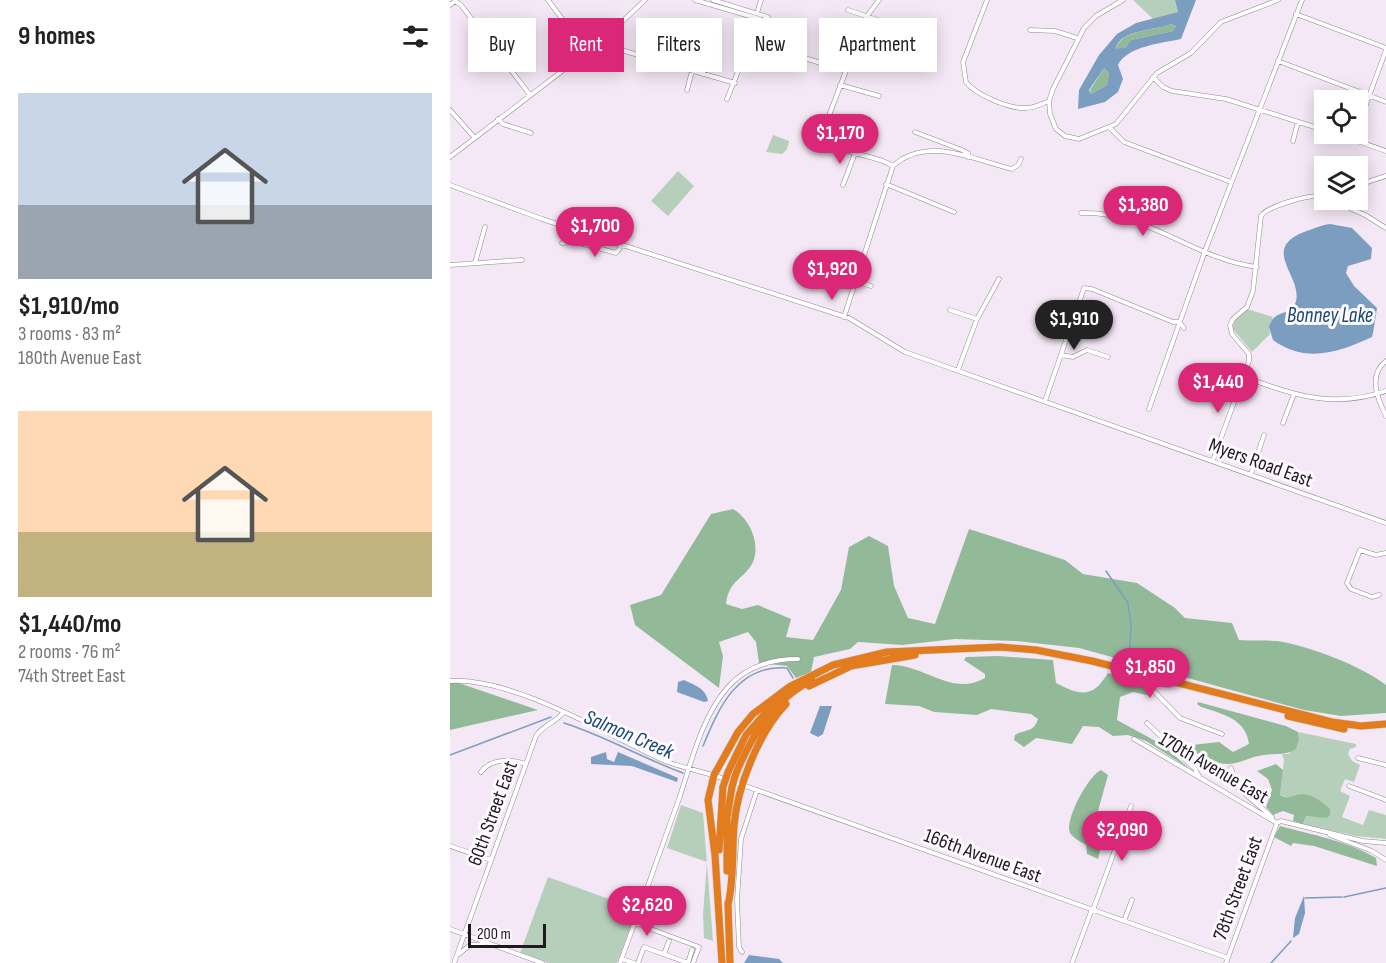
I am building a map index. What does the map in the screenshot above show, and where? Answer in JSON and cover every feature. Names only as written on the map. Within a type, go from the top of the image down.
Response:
[{"type":"highway","points":[[722,963],[714,844],[708,800],[714,775],[748,719],[779,693],[833,665],[867,655],[1000,647],[1045,651],[1332,722],[1361,726],[1386,725]]},
{"type":"highway","points":[[728,905],[735,816],[764,732],[786,704],[803,689],[851,666],[936,652],[1023,652],[1068,659],[1331,727],[1359,730],[1386,725]]},
{"type":"highway","points":[[730,963],[726,827],[729,781],[761,726],[795,690],[847,664],[880,657],[915,655]]},
{"type":"highway","points":[[722,963],[719,844],[729,781],[740,746],[756,721],[783,694],[803,679]]},
{"type":"street","points":[[548,0],[562,18]]},
{"type":"street","points":[[624,20],[645,0]]},
{"type":"street","points":[[695,0],[757,18]]},
{"type":"street","points":[[714,0],[768,17]]},
{"type":"street","points":[[757,13],[761,0]]},
{"type":"street","points":[[867,16],[879,0]]},
{"type":"street","points":[[987,0],[963,62],[964,79],[974,90],[1018,108],[1032,108],[1049,101]]},
{"type":"street","points":[[1110,0],[1113,6]]},
{"type":"street","points":[[1123,0],[1092,19],[1077,38],[1049,101],[1052,122],[1065,136],[1078,140],[1110,128],[1122,120],[1154,76],[1191,53],[1221,22],[1278,0]]},
{"type":"street","points":[[1149,409],[1205,250],[1302,0]]},
{"type":"street","points":[[450,5],[455,1],[461,5],[530,95]]},
{"type":"street","points":[[848,10],[873,18]]},
{"type":"street","points":[[1296,14],[1386,49],[1369,95]]},
{"type":"street","points":[[1030,30],[1055,31],[1077,38]]},
{"type":"street","points":[[845,71],[792,54],[845,71]]},
{"type":"street","points":[[1278,62],[1386,102]]},
{"type":"street","points":[[450,157],[560,72]]},
{"type":"street","points":[[687,90],[693,72]]},
{"type":"street","points":[[696,72],[735,83]]},
{"type":"street","points":[[727,99],[738,72]]},
{"type":"street","points":[[845,72],[824,124],[823,133],[833,144],[892,166]]},
{"type":"street","points":[[1154,76],[1163,87],[1172,91],[1221,98],[1314,127]]},
{"type":"street","points":[[840,85],[879,96]]},
{"type":"street","points":[[450,110],[474,137]]},
{"type":"street","points":[[498,119],[502,124],[531,133]]},
{"type":"street","points":[[1293,141],[1298,122]]},
{"type":"street","points":[[1110,128],[1124,142],[1232,182]]},
{"type":"street","points":[[915,132],[962,150],[968,153],[968,157]]},
{"type":"street","points":[[1368,143],[1386,151]]},
{"type":"street","points":[[844,317],[892,166],[907,156],[924,151],[968,157],[1015,168],[1021,159]]},
{"type":"street","points":[[843,185],[855,153]]},
{"type":"street","points":[[1368,182],[1386,176]]},
{"type":"street","points":[[886,184],[954,212]]},
{"type":"street","name":"Myers Road East","points":[[450,185],[622,245],[844,317],[892,346],[1386,523]]},
{"type":"street","points":[[1213,460],[1250,356],[1232,333],[1230,325],[1249,304],[1257,267],[1260,221],[1264,213],[1271,209],[1314,195]]},
{"type":"street","points":[[1122,217],[1131,197]]},
{"type":"street","points":[[1354,210],[1386,228]]},
{"type":"street","points":[[1081,213],[1105,213],[1122,217],[1205,250],[1257,267]]},
{"type":"street","points":[[475,263],[485,227]]},
{"type":"street","points":[[562,243],[576,242],[618,252],[622,245]]},
{"type":"street","points":[[450,265],[522,260]]},
{"type":"street","points":[[958,370],[977,319],[999,279]]},
{"type":"street","points":[[856,280],[870,286]]},
{"type":"street","points":[[1045,401],[1086,288],[1173,322],[1179,322],[1184,327]]},
{"type":"street","points":[[950,310],[977,319]]},
{"type":"street","points":[[1061,355],[1073,357],[1087,350],[1108,357]]},
{"type":"street","points":[[1386,361],[1376,372],[1377,394],[1386,416]]},
{"type":"street","points":[[1244,377],[1293,394],[1332,401],[1386,391]]},
{"type":"street","points":[[1283,423],[1293,394]]},
{"type":"street","points":[[1251,474],[1264,435]]},
{"type":"street","points":[[1379,595],[1372,597],[1351,589],[1347,583],[1360,550],[1376,555],[1386,553]]},
{"type":"street","points":[[692,950],[688,963],[644,947],[636,963],[621,961],[689,768],[710,717],[729,686],[758,666],[775,661],[798,659]]},
{"type":"street","points":[[1142,678],[1180,718],[1222,734]]},
{"type":"street","name":"166th Avenue East","points":[[450,681],[486,684],[564,712],[617,735],[664,760],[757,790],[1124,921],[1227,961]]},
{"type":"street","points":[[1150,688],[1156,684],[1169,685]]},
{"type":"street","name":"60th Street East","points":[[454,963],[537,734],[564,712]]},
{"type":"street","points":[[1147,723],[1195,769],[1200,779]]},
{"type":"street","name":"170th Avenue East","points":[[1134,739],[1155,749],[1200,779],[1278,823]]},
{"type":"street","points":[[1358,758],[1386,765]]},
{"type":"street","points":[[481,772],[489,765],[506,759],[526,764]]},
{"type":"street","points":[[1231,768],[1237,787],[1270,813],[1272,818]]},
{"type":"street","points":[[1349,786],[1386,800]]},
{"type":"street","points":[[742,952],[739,947],[736,906],[741,839],[757,790]]},
{"type":"street","points":[[1072,963],[1131,806]]},
{"type":"street","points":[[1278,823],[1281,821],[1327,833],[1386,843]]},
{"type":"street","name":"78th Street East","points":[[1227,961],[1278,823]]},
{"type":"street","points":[[1327,833],[1347,844],[1372,851],[1386,860]]},
{"type":"street","points":[[450,846],[491,860]]},
{"type":"street","points":[[1124,921],[1131,900]]},
{"type":"street","points":[[635,923],[699,947],[693,963]]},
{"type":"street","points":[[450,929],[542,963]]},
{"type":"street","points":[[664,954],[669,941]]},
{"type":"street","points":[[456,956],[470,945],[490,944]]},
{"type":"green space","points":[[1133,0],[1175,0],[1178,12],[1153,19]]},
{"type":"green space","points":[[1171,24],[1176,26],[1173,31],[1131,40],[1126,47],[1116,50],[1119,43],[1131,34]]},
{"type":"green space","points":[[1104,68],[1109,73],[1107,85],[1091,94],[1090,90]]},
{"type":"green space","points":[[773,135],[789,141],[787,149],[782,154],[766,152]]},
{"type":"green space","points":[[678,171],[694,186],[668,216],[651,201]]},
{"type":"green space","points":[[1247,309],[1273,317],[1269,327],[1270,334],[1252,352],[1232,328],[1235,319]]},
{"type":"green space","points":[[733,509],[744,518],[752,532],[756,547],[753,562],[733,584],[726,604],[742,609],[758,605],[791,619],[786,637],[813,640],[841,590],[849,547],[869,536],[888,546],[894,586],[908,618],[935,624],[969,529],[1065,560],[1083,574],[1137,583],[1175,608],[1185,618],[1232,623],[1239,640],[1289,643],[1349,664],[1386,685],[1386,713],[1341,716],[1304,710],[1079,648],[1015,641],[955,639],[902,645],[858,642],[850,649],[814,657],[811,672],[796,678],[787,666],[759,663],[756,642],[748,632],[719,642],[723,656],[719,688],[635,625],[630,605],[661,595],[711,514]]},
{"type":"green space","points":[[998,656],[1053,660],[1056,683],[1079,692],[1092,691],[1108,673],[1144,686],[1152,693],[1151,696],[1133,692],[1120,697],[1117,720],[1161,744],[1190,769],[1146,741],[1128,735],[1113,736],[1099,727],[1083,726],[1072,744],[1036,738],[1024,747],[1014,740],[1015,735],[1034,727],[1038,719],[1031,714],[991,709],[977,715],[934,712],[919,706],[885,704],[892,665],[904,666],[950,682],[973,683],[985,678],[985,674],[964,660],[966,657]]},
{"type":"green space","points":[[450,680],[538,710],[450,730]]},
{"type":"green space","points":[[1198,702],[1286,726],[1298,732],[1299,739],[1296,749],[1288,753],[1259,756],[1232,764],[1205,758],[1169,737],[1168,734],[1192,745],[1219,742],[1233,752],[1249,744],[1247,736],[1238,723],[1225,715],[1201,707],[1197,704]]},
{"type":"green space","points":[[1298,732],[1356,744],[1356,747],[1350,749],[1348,754],[1352,761],[1360,765],[1354,782],[1345,779],[1340,791],[1350,796],[1342,817],[1363,825],[1369,810],[1386,815],[1386,839],[1356,836],[1303,824],[1306,816],[1322,817],[1303,794],[1289,798],[1280,795],[1284,760],[1282,754],[1289,754],[1299,739]]},
{"type":"green space","points":[[1276,764],[1283,770],[1280,795],[1289,797],[1304,794],[1315,798],[1330,809],[1330,815],[1327,818],[1306,816],[1303,824],[1293,821],[1294,815],[1283,811],[1273,815],[1266,807],[1272,790],[1268,779],[1257,771]]},
{"type":"green space","points":[[1101,770],[1108,775],[1098,811],[1105,829],[1098,859],[1087,854],[1086,845],[1071,835],[1069,827],[1074,809],[1084,789]]},
{"type":"green space","points":[[681,805],[703,813],[707,862],[667,848]]},
{"type":"green space","points":[[1280,826],[1353,847],[1376,858],[1377,866],[1314,846],[1293,843],[1291,846],[1274,837]]},
{"type":"green space","points":[[707,863],[713,941],[704,938],[703,914]]},
{"type":"green space","points":[[548,877],[609,899],[607,904],[635,914],[617,963],[548,963],[520,953]]},
{"type":"water","points":[[1175,0],[1196,0],[1181,39],[1146,46],[1129,53],[1118,65],[1123,79],[1118,92],[1105,102],[1078,109],[1079,90],[1099,55],[1117,34],[1136,23],[1178,12]],"holes":[[[1171,24],[1176,26],[1173,31],[1131,40],[1126,47],[1116,49],[1119,42],[1131,34]],[[1104,68],[1109,73],[1107,85],[1091,94],[1089,90]]]},
{"type":"water","name":"Bonney Lake","points":[[1330,224],[1352,228],[1372,248],[1371,259],[1348,266],[1346,273],[1354,286],[1377,308],[1372,337],[1335,351],[1310,354],[1298,352],[1273,340],[1269,327],[1274,318],[1293,308],[1297,294],[1286,265],[1285,247],[1291,239],[1304,232]]},
{"type":"water","points":[[684,680],[702,690],[708,701],[704,702],[677,692],[678,682]]},
{"type":"water","points":[[820,706],[832,706],[823,734],[818,737],[810,733]]},
{"type":"water","points":[[606,752],[607,759],[614,762],[618,752],[678,778],[677,782],[632,766],[591,764],[591,757]]},
{"type":"water","points":[[1304,896],[1305,913],[1299,934],[1293,938],[1295,918]]},
{"type":"water","points":[[749,955],[779,959],[783,963],[744,963]]},
{"type":"waterway","name":"Salmon Creek","points":[[1106,571],[1128,603],[1131,625],[1129,663]]},
{"type":"waterway","name":"Salmon Creek","points":[[703,746],[724,703],[743,681],[755,673],[770,669],[787,668],[793,678]]},
{"type":"waterway","name":"Salmon Creek","points":[[450,755],[551,717]]},
{"type":"waterway","name":"Salmon Creek","points":[[564,723],[683,773]]},
{"type":"waterway","points":[[1344,897],[1386,888]]},
{"type":"waterway","points":[[1305,898],[1342,897]]},
{"type":"waterway","points":[[1271,963],[1291,941]]}]
